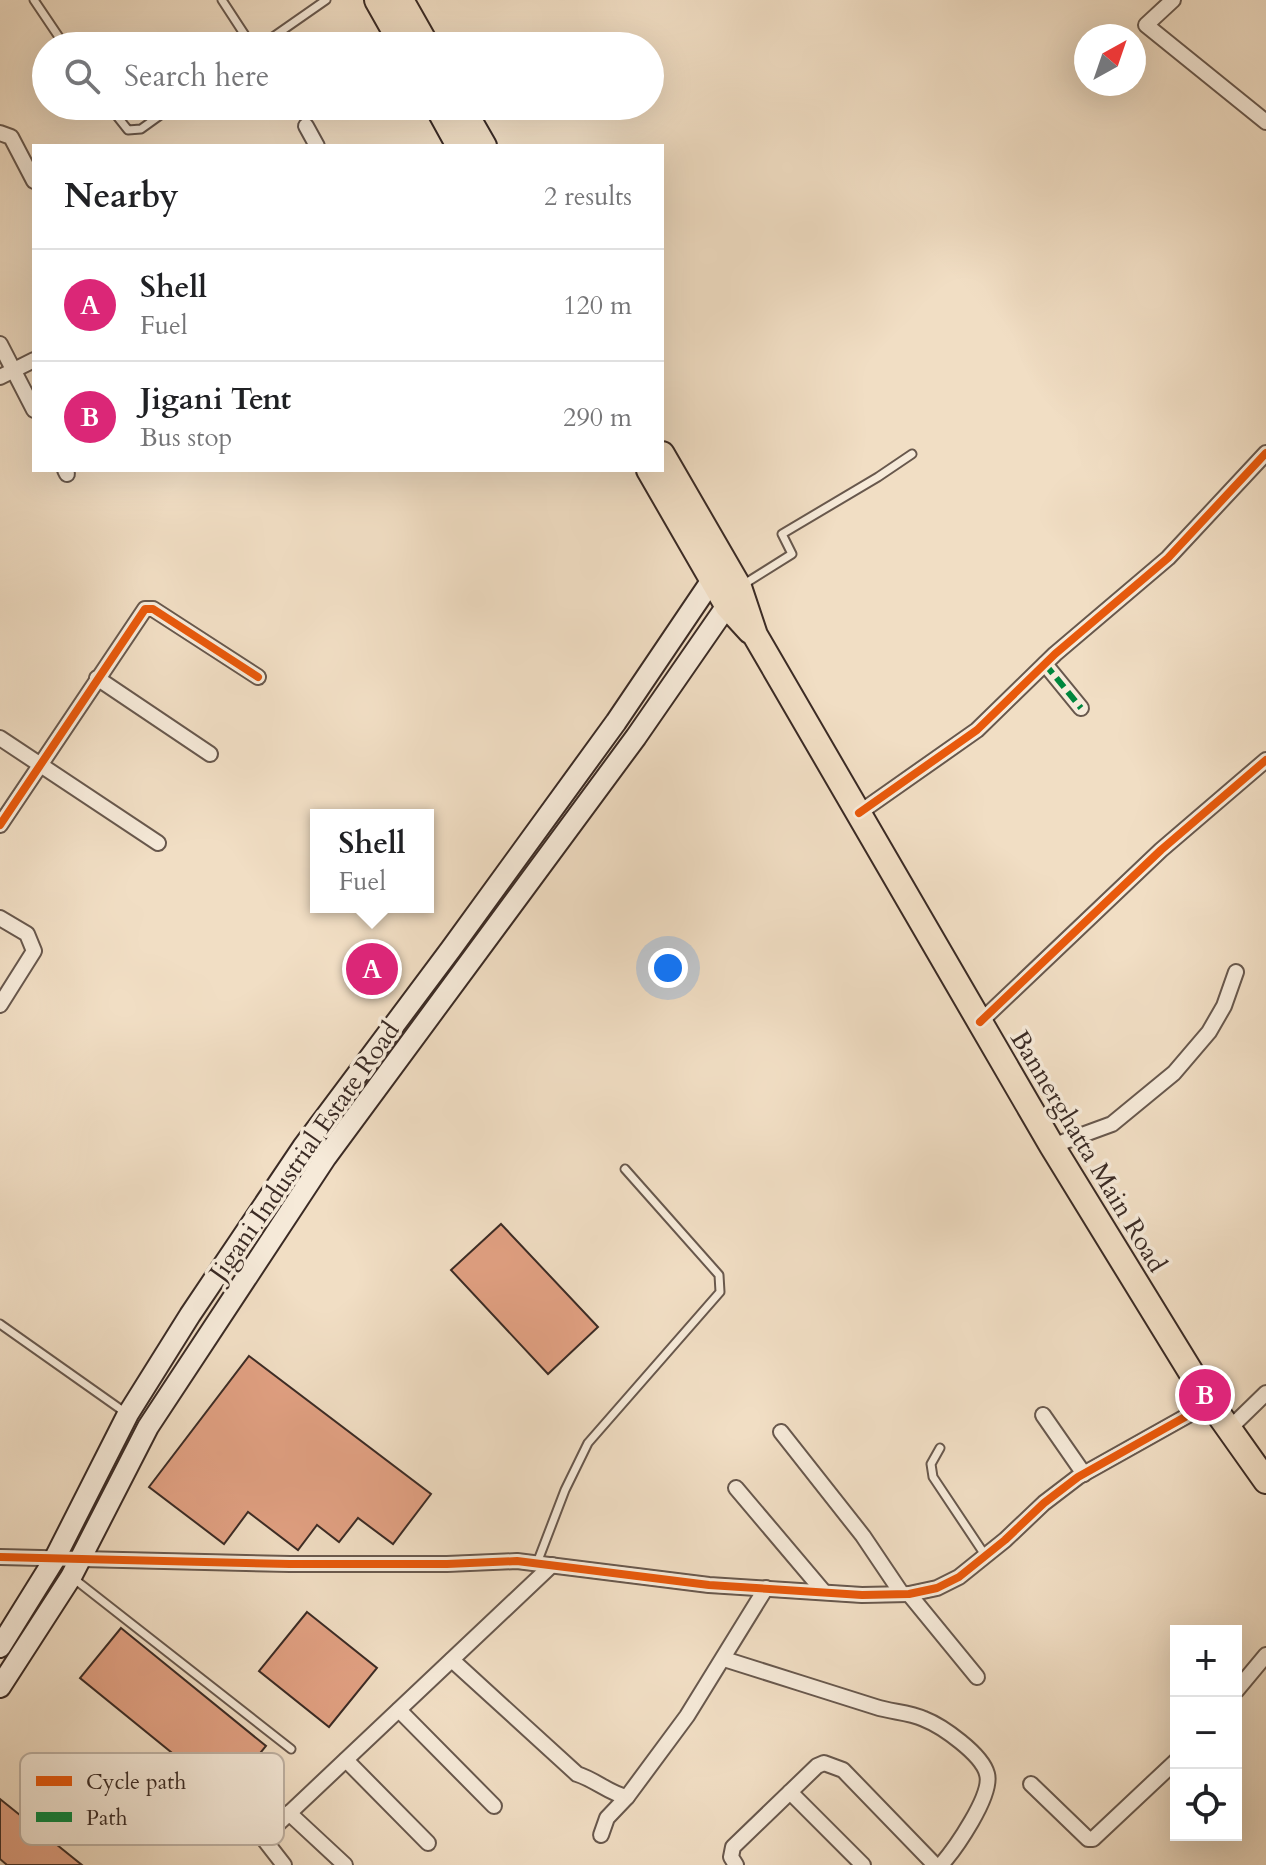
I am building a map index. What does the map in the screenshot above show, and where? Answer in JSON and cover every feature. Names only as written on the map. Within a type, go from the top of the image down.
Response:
[{"type":"main road","points":[[377,0],[395,32]]},
{"type":"main road","points":[[401,0],[419,32]]},
{"type":"main road","points":[[445,120],[458,144]]},
{"type":"main road","points":[[469,120],[483,144]]},
{"type":"main road","name":"Bannerghatta Main Road","points":[[664,458],[733,597],[1052,1146],[1210,1403],[1266,1481]]},
{"type":"main road","name":"Bannerghatta Main Road","points":[[650,472],[718,570]]},
{"type":"main road","name":"Jigani Industrial Estate Road","points":[[0,1647],[54,1560],[128,1414],[190,1315],[303,1147],[616,722],[718,570]]},
{"type":"main road","name":"Jigani Industrial Estate Road","points":[[0,1687],[71,1577],[148,1427],[326,1157],[485,943],[733,597]]},
{"type":"street","points":[[1173,0],[1146,25],[1266,122]]},
{"type":"street","points":[[306,126],[316,144]]},
{"type":"street","points":[[0,133],[11,137],[32,177]]},
{"type":"street","points":[[0,344],[7,374],[32,407]]},
{"type":"street","points":[[7,374],[32,361]]},
{"type":"street","points":[[859,813],[977,730],[1045,664],[1168,558],[1266,453]]},
{"type":"street","points":[[0,825],[142,612],[148,608],[258,677]]},
{"type":"street","points":[[1045,664],[1081,708]]},
{"type":"street","points":[[97,678],[210,754]]},
{"type":"street","points":[[0,738],[158,843]]},
{"type":"street","points":[[980,1022],[1161,850],[1266,760]]},
{"type":"street","points":[[0,918],[27,934],[34,951],[0,1005]]},
{"type":"street","points":[[1052,1146],[1112,1124],[1174,1073],[1209,1032],[1224,1006],[1236,972]]},
{"type":"street","points":[[1229,1429],[1266,1393]]},
{"type":"street","points":[[0,1557],[290,1564],[517,1561],[709,1585],[862,1595],[905,1594],[937,1588],[959,1577],[1044,1503],[1084,1474],[1210,1403]]},
{"type":"street","points":[[1043,1415],[1084,1474]]},
{"type":"street","points":[[781,1432],[905,1594],[977,1677]]},
{"type":"street","points":[[736,1488],[824,1592]]},
{"type":"street","points":[[284,1818],[452,1660],[545,1564]]},
{"type":"street","points":[[601,1835],[607,1818],[627,1797],[687,1716],[766,1588]]},
{"type":"street","points":[[1242,1684],[1266,1655]]},
{"type":"street","points":[[724,1659],[886,1710],[922,1718],[944,1730],[977,1757],[988,1775],[985,1794],[952,1852],[938,1865],[843,1770],[824,1763],[817,1766],[733,1847],[731,1857],[736,1865]]},
{"type":"street","points":[[452,1660],[577,1774],[594,1779],[617,1795],[627,1797]]},
{"type":"street","points":[[399,1710],[494,1806]]},
{"type":"street","points":[[346,1760],[428,1843]]},
{"type":"street","points":[[1031,1784],[1088,1839],[1093,1839],[1170,1767]]},
{"type":"street","points":[[790,1792],[863,1865]]},
{"type":"street","points":[[289,1813],[345,1865]]},
{"type":"street","points":[[268,1845],[284,1865]]},
{"type":"lane","points":[[34,0],[56,32]]},
{"type":"lane","points":[[222,0],[243,32]]},
{"type":"lane","points":[[280,32],[326,0]]},
{"type":"lane","points":[[120,120],[128,130],[141,129],[154,120]]},
{"type":"lane","points":[[733,597],[792,554],[782,534],[912,454]]},
{"type":"lane","points":[[545,1564],[565,1490],[588,1443],[720,1292],[719,1275],[625,1169]]},
{"type":"lane","points":[[0,1324],[128,1414]]},
{"type":"lane","points":[[940,1448],[931,1464],[933,1477],[986,1556]]},
{"type":"lane","points":[[71,1577],[291,1749]]},
{"type":"building","points":[[501,1224],[598,1327],[548,1374],[451,1270]]},
{"type":"building","points":[[249,1356],[431,1494],[393,1544],[358,1518],[339,1542],[317,1525],[298,1550],[248,1512],[224,1544],[149,1487]]},
{"type":"building","points":[[307,1612],[377,1668],[329,1727],[259,1671]]},
{"type":"building","points":[[121,1628],[266,1746],[260,1753],[172,1753],[80,1678]]},
{"type":"building","points":[[0,1799],[20,1815],[20,1845],[57,1845],[82,1865],[7,1865],[0,1859]]},
{"type":"marked path","points":[[1045,664],[1081,708]]},
{"type":"cycle path","points":[[859,813],[977,730],[1055,654],[1168,558],[1266,453]]},
{"type":"cycle path","points":[[0,825],[145,609],[153,609],[258,677]]},
{"type":"cycle path","points":[[980,1022],[1161,850],[1266,760]]},
{"type":"cycle path","points":[[0,1557],[290,1564],[517,1561],[709,1585],[862,1595],[909,1594],[937,1588],[959,1577],[1078,1477],[1210,1403]]},
{"type":"place","name":"Shell","points":[[372,969]]},
{"type":"place","name":"Jigani Tent","points":[[1205,1395]]}]
